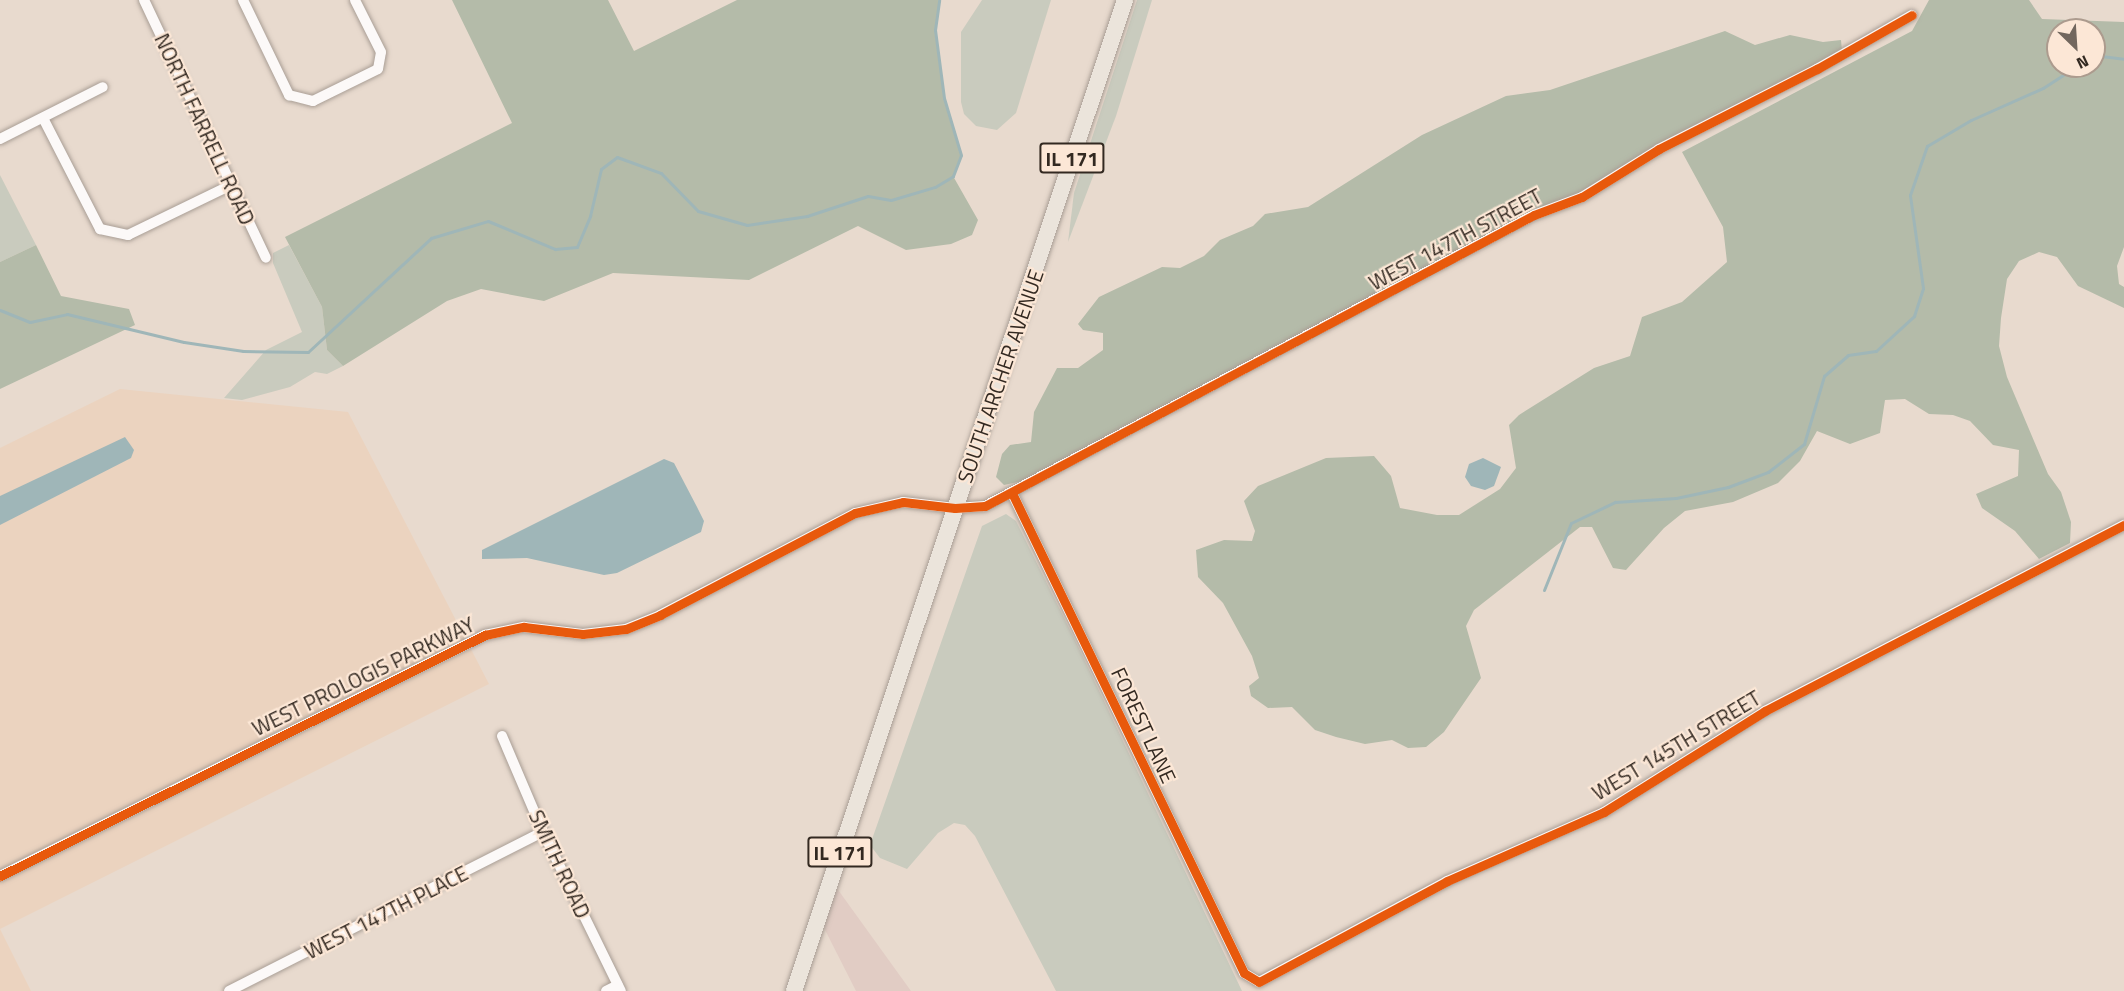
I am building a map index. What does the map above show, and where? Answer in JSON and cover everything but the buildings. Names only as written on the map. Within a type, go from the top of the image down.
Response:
[{"type":"main road","name":"SOUTH ARCHER AVENUE","points":[[794,991],[1125,0]]},
{"type":"street","name":"NORTH FARRELL ROAD","points":[[144,0],[266,258]]},
{"type":"street","points":[[243,0],[289,95],[314,101],[378,69],[381,52],[355,0]]},
{"type":"street","name":"WEST 147TH STREET","points":[[955,508],[979,508],[1012,493],[1534,215],[1591,192],[1659,149],[1817,69],[1912,15]]},
{"type":"street","points":[[0,139],[103,87]]},
{"type":"street","points":[[44,118],[100,229],[128,235],[231,185]]},
{"type":"street","name":"FOREST LANE","points":[[1012,493],[1244,973]]},
{"type":"street","name":"WEST PROLOGIS PARKWAY","points":[[0,876],[485,635],[524,627],[584,634],[626,629],[855,513],[903,502],[955,508]]},
{"type":"street","name":"WEST 145TH STREET","points":[[1244,973],[1259,982],[1450,880],[1604,812],[1765,711],[2124,525]]},
{"type":"street","name":"SMITH ROAD","points":[[502,736],[543,832],[619,988]]},
{"type":"street","name":"WEST 147TH PLACE","points":[[229,991],[543,832]]},
{"type":"street","points":[[606,991],[619,988]]},
{"type":"shaded area","points":[[982,0],[1051,0],[1016,113],[997,130],[976,126],[964,114],[961,102],[961,32]]},
{"type":"shaded area","points":[[1137,0],[1152,0],[1116,116],[1068,242],[1074,193]]},
{"type":"shaded area","points":[[0,175],[36,245],[0,262]]},
{"type":"shaded area","points":[[289,245],[322,307],[327,350],[343,366],[327,374],[315,372],[290,387],[242,400],[224,398],[266,350],[302,332],[273,263],[273,253]]},
{"type":"shaded area","points":[[120,389],[348,412],[489,684],[0,929],[0,448]]},
{"type":"shaded area","points":[[1006,514],[1016,521],[1074,638],[1242,991],[1056,991],[975,836],[965,825],[954,823],[938,833],[907,869],[880,858],[870,845],[982,526]]},
{"type":"shaded area","points":[[836,887],[911,991],[856,991],[822,924]]},
{"type":"shaded area","points":[[0,929],[31,991],[0,991]]},
{"type":"green space","points":[[452,0],[608,0],[634,51],[737,0],[939,0],[935,30],[944,98],[961,155],[953,176],[978,220],[972,235],[951,244],[906,250],[858,226],[749,280],[613,273],[544,301],[481,289],[447,301],[343,366],[327,350],[322,307],[285,237],[512,123]]},
{"type":"green space","points":[[1929,0],[2029,0],[2042,19],[2046,19],[2046,78],[2106,78],[2106,21],[2124,22],[2124,247],[2117,266],[2119,284],[2124,287],[2124,308],[2078,286],[2057,257],[2039,252],[2019,261],[2007,279],[2001,318],[1999,346],[2007,377],[2048,474],[2061,492],[2071,522],[2070,543],[2039,559],[2015,531],[1982,508],[1976,494],[2018,476],[2019,450],[1993,445],[1970,421],[1953,415],[1929,414],[1905,399],[1885,400],[1880,433],[1850,444],[1817,431],[1800,461],[1778,483],[1733,502],[1685,511],[1664,528],[1626,570],[1613,568],[1592,527],[1580,527],[1474,610],[1466,626],[1481,678],[1444,732],[1426,747],[1408,748],[1392,740],[1365,744],[1336,737],[1315,730],[1292,707],[1268,708],[1251,696],[1249,686],[1259,678],[1252,656],[1223,603],[1198,577],[1196,550],[1224,540],[1252,541],[1255,531],[1244,501],[1258,486],[1326,458],[1374,456],[1391,476],[1400,508],[1437,515],[1459,515],[1500,489],[1516,468],[1509,425],[1519,415],[1594,368],[1630,356],[1642,317],[1682,302],[1727,262],[1723,227],[1682,152],[1912,31]]},
{"type":"green space","points":[[1725,31],[1755,45],[1790,35],[1823,42],[1841,40],[1842,51],[1558,204],[1027,480],[1004,485],[996,477],[1002,454],[1010,445],[1031,442],[1034,412],[1057,368],[1078,368],[1103,350],[1103,333],[1083,330],[1078,324],[1099,297],[1162,267],[1180,268],[1204,256],[1220,240],[1253,226],[1265,214],[1308,207],[1422,135],[1506,96],[1550,90]]},
{"type":"green space","points":[[36,245],[61,296],[129,309],[135,325],[0,389],[0,262]]},
{"type":"water","points":[[125,437],[134,450],[131,458],[0,525],[0,496]]},
{"type":"water","points":[[1483,458],[1501,467],[1494,486],[1485,490],[1471,486],[1465,477],[1469,464]]},
{"type":"water","points":[[664,459],[674,463],[697,507],[704,521],[701,532],[617,573],[604,575],[527,558],[482,559],[482,550]]},
{"type":"waterway","points":[[0,310],[30,322],[67,314],[184,342],[243,351],[308,352],[431,238],[488,221],[555,249],[577,247],[590,216],[601,169],[617,157],[661,173],[698,211],[747,225],[807,216],[868,196],[891,200],[935,187],[953,176],[961,155],[944,98],[935,30],[939,0]]},
{"type":"waterway","points":[[2106,57],[2124,59]]},
{"type":"waterway","points":[[1544,590],[1571,523],[1615,502],[1676,498],[1728,487],[1768,472],[1804,444],[1824,376],[1848,355],[1876,351],[1914,316],[1923,288],[1910,195],[1927,146],[1971,120],[2043,88],[2058,78]]},
{"type":"cycle path","points":[[0,876],[485,635],[524,627],[583,634],[626,629],[660,615],[855,513],[903,502],[955,508],[985,506],[1534,215],[1582,197],[1659,149],[1817,69],[1912,15]]},
{"type":"cycle path","points":[[1012,493],[1244,973],[1259,982],[1447,881],[1604,812],[1765,711],[2124,525]]}]
